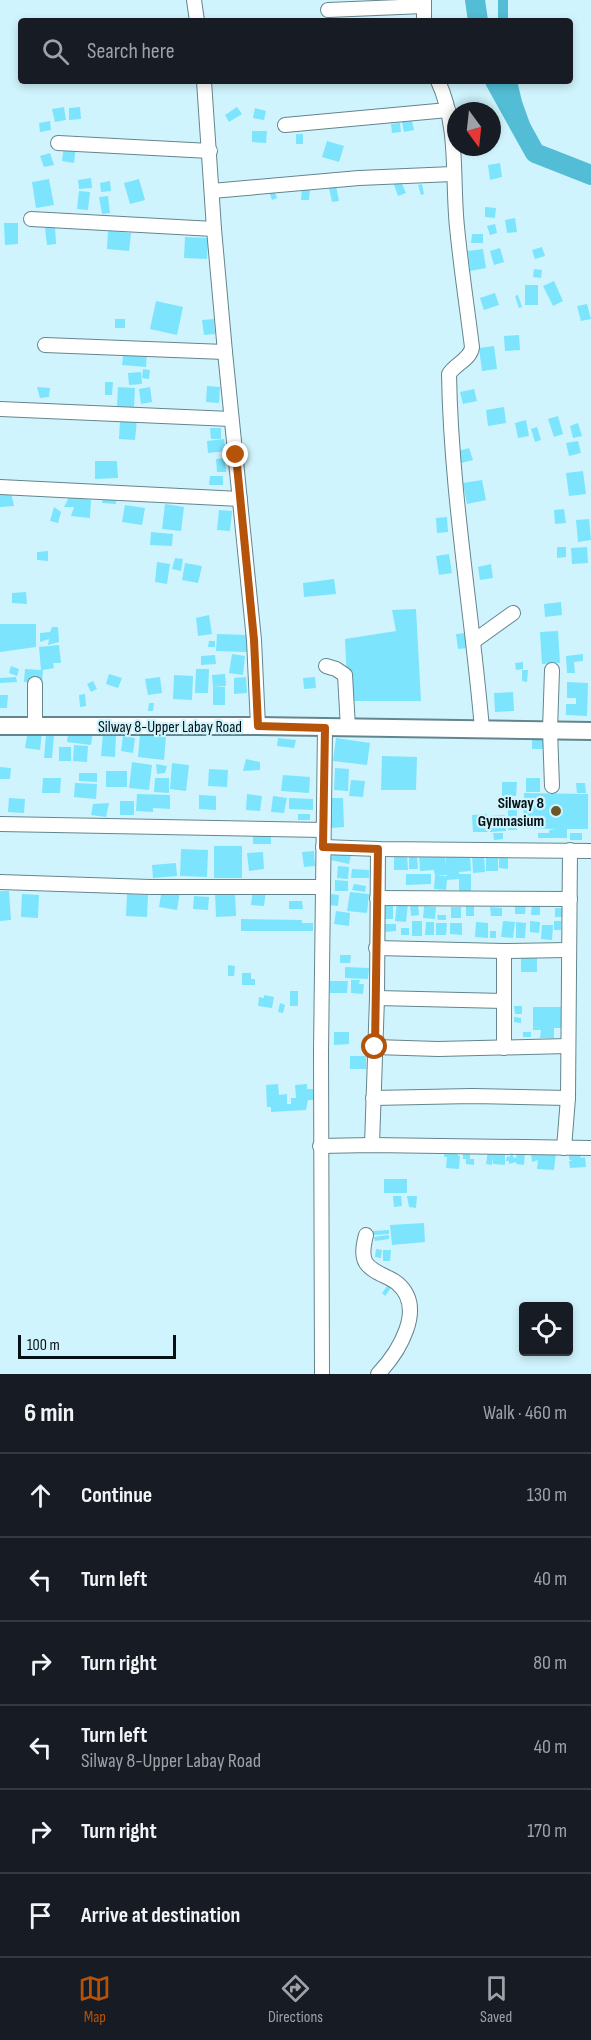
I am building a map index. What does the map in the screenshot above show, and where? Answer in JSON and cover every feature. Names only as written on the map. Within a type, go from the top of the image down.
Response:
[{"type":"main road","name":"Silway 8-Upper Labay Road","points":[[0,726],[258,726],[591,731]]},
{"type":"street","points":[[195,0],[197,18]]},
{"type":"street","points":[[328,10],[424,3]]},
{"type":"street","points":[[204,84],[214,229],[254,640],[258,726]]},
{"type":"street","points":[[439,84],[447,106]]},
{"type":"street","points":[[285,125],[447,110]]},
{"type":"street","points":[[58,143],[210,151]]},
{"type":"street","points":[[453,156],[457,227],[472,347],[470,354],[450,372],[450,428],[482,729]]},
{"type":"street","points":[[212,191],[359,178],[453,174]]},
{"type":"street","points":[[31,219],[214,229]]},
{"type":"street","points":[[45,345],[225,351]]},
{"type":"street","points":[[0,409],[231,419]]},
{"type":"street","points":[[0,487],[240,499]]},
{"type":"street","points":[[474,641],[513,613]]},
{"type":"street","points":[[326,666],[345,675],[348,728]]},
{"type":"street","points":[[552,670],[550,730],[552,786]]},
{"type":"street","points":[[35,684],[35,726]]},
{"type":"street","points":[[322,1374],[320,1146],[325,728]]},
{"type":"street","points":[[0,825],[323,830]]},
{"type":"street","points":[[323,847],[591,851]]},
{"type":"street","points":[[372,1145],[377,998],[378,849]]},
{"type":"street","points":[[564,1148],[568,1098],[570,850]]},
{"type":"street","points":[[0,882],[150,887],[322,887]]},
{"type":"street","points":[[377,898],[570,899]]},
{"type":"street","points":[[376,948],[568,950]]},
{"type":"street","points":[[504,951],[504,1048]]},
{"type":"street","points":[[377,998],[504,1001]]},
{"type":"street","points":[[375,1047],[568,1046]]},
{"type":"street","points":[[373,1098],[472,1096],[568,1098]]},
{"type":"street","points":[[320,1146],[591,1148]]},
{"type":"street","points":[[366,1235],[364,1256],[366,1263],[396,1282],[405,1291],[410,1313],[407,1329],[398,1347],[378,1374]]},
{"type":"building","points":[[64,107],[66,120],[55,122],[52,109]]},
{"type":"building","points":[[80,107],[81,119],[69,120],[69,108]]},
{"type":"building","points":[[237,107],[242,114],[229,122],[225,115]]},
{"type":"building","points":[[255,108],[266,111],[264,120],[253,118]]},
{"type":"building","points":[[50,121],[51,130],[40,132],[39,123]]},
{"type":"building","points":[[412,121],[414,130],[404,132],[402,122]]},
{"type":"building","points":[[400,123],[401,132],[392,133],[391,124]]},
{"type":"building","points":[[252,131],[267,131],[266,143],[252,142]]},
{"type":"building","points":[[296,134],[303,134],[303,144],[296,144]]},
{"type":"building","points":[[327,141],[344,146],[339,162],[322,157]]},
{"type":"building","points":[[64,145],[76,147],[74,163],[62,161]]},
{"type":"building","points":[[50,153],[54,165],[44,167],[40,156]]},
{"type":"building","points":[[500,163],[502,177],[490,180],[488,165]]},
{"type":"building","points":[[91,178],[92,188],[79,189],[78,180]]},
{"type":"building","points":[[49,179],[54,205],[36,208],[32,182]]},
{"type":"building","points":[[139,179],[145,200],[130,204],[124,183]]},
{"type":"building","points":[[400,179],[406,193],[398,196],[393,182]]},
{"type":"building","points":[[110,181],[111,191],[101,192],[100,183]]},
{"type":"building","points":[[422,184],[424,194],[421,195],[418,185]]},
{"type":"building","points":[[336,186],[339,201],[332,202],[329,188]]},
{"type":"building","points":[[273,187],[277,198],[272,200],[268,189]]},
{"type":"building","points":[[302,188],[310,188],[309,200],[301,200]]},
{"type":"building","points":[[79,191],[90,192],[88,210],[77,209]]},
{"type":"building","points":[[108,196],[110,213],[102,214],[99,197]]},
{"type":"building","points":[[485,207],[496,208],[495,218],[485,217]]},
{"type":"building","points":[[515,218],[517,232],[507,233],[505,220]]},
{"type":"building","points":[[4,223],[18,223],[18,244],[5,245]]},
{"type":"building","points":[[495,224],[497,233],[490,235],[487,226]]},
{"type":"building","points":[[55,227],[56,244],[47,245],[45,228]]},
{"type":"building","points":[[108,231],[131,233],[129,251],[107,249]]},
{"type":"building","points":[[472,234],[483,234],[483,243],[471,243]]},
{"type":"building","points":[[185,237],[208,238],[207,259],[184,258]]},
{"type":"building","points":[[542,247],[545,256],[535,259],[532,250]]},
{"type":"building","points":[[500,248],[504,262],[494,265],[490,251]]},
{"type":"building","points":[[483,249],[486,268],[470,271],[468,251]]},
{"type":"building","points":[[534,269],[542,270],[541,278],[533,277]]},
{"type":"building","points":[[554,281],[563,301],[553,306],[543,286]]},
{"type":"building","points":[[525,285],[538,285],[538,305],[525,305]]},
{"type":"building","points":[[495,293],[499,305],[484,310],[480,298]]},
{"type":"building","points":[[518,295],[522,307],[519,308],[515,296]]},
{"type":"building","points":[[156,301],[183,307],[177,335],[150,329]]},
{"type":"building","points":[[587,304],[591,319],[581,321],[577,306]]},
{"type":"building","points":[[115,319],[125,319],[125,328],[115,328]]},
{"type":"building","points":[[214,319],[215,334],[204,335],[202,320]]},
{"type":"building","points":[[519,335],[520,350],[505,351],[504,336]]},
{"type":"building","points":[[494,346],[497,369],[482,371],[479,348]]},
{"type":"building","points":[[124,348],[147,350],[146,367],[122,365]]},
{"type":"building","points":[[143,369],[150,370],[149,379],[142,378]]},
{"type":"building","points":[[141,372],[142,384],[129,385],[128,373]]},
{"type":"building","points":[[105,382],[113,382],[112,395],[105,395]]},
{"type":"building","points":[[207,386],[220,387],[219,403],[206,402]]},
{"type":"building","points":[[37,387],[50,388],[49,397],[40,398]]},
{"type":"building","points":[[118,387],[135,388],[134,407],[117,406]]},
{"type":"building","points":[[150,387],[152,402],[141,404],[139,389]]},
{"type":"building","points":[[474,389],[477,401],[463,404],[460,392]]},
{"type":"building","points":[[504,407],[506,423],[488,426],[486,410]]},
{"type":"building","points":[[558,416],[563,434],[554,437],[548,419]]},
{"type":"building","points":[[120,418],[137,419],[135,440],[119,439]]},
{"type":"building","points":[[526,420],[529,436],[518,438],[515,423]]},
{"type":"building","points":[[578,423],[582,436],[573,438],[570,426]]},
{"type":"building","points":[[537,427],[541,440],[535,442],[531,429]]},
{"type":"building","points":[[210,428],[221,428],[221,439],[211,439]]},
{"type":"building","points":[[224,439],[226,451],[208,453],[207,441]]},
{"type":"building","points":[[578,441],[581,453],[569,456],[566,443]]},
{"type":"building","points":[[469,448],[473,460],[461,463],[458,451]]},
{"type":"building","points":[[225,458],[226,472],[217,472],[216,459]]},
{"type":"building","points":[[95,461],[117,461],[118,478],[95,479]]},
{"type":"building","points":[[583,471],[586,494],[569,496],[566,473]]},
{"type":"building","points":[[210,476],[223,476],[223,485],[209,485]]},
{"type":"building","points":[[482,480],[486,500],[467,504],[463,483]]},
{"type":"building","points":[[0,491],[11,492],[14,506],[0,507]]},
{"type":"building","points":[[104,494],[115,494],[116,504],[102,503]]},
{"type":"building","points":[[69,497],[91,500],[90,518],[71,516],[74,507],[64,507]]},
{"type":"building","points":[[165,504],[184,507],[181,531],[162,529]]},
{"type":"building","points":[[125,505],[145,508],[142,525],[122,522]]},
{"type":"building","points":[[54,507],[61,512],[58,523],[50,521]]},
{"type":"building","points":[[564,509],[566,523],[555,524],[554,510]]},
{"type":"building","points":[[219,510],[232,511],[230,531],[217,530]]},
{"type":"building","points":[[447,517],[448,532],[437,533],[436,518]]},
{"type":"building","points":[[589,519],[591,540],[578,542],[576,520]]},
{"type":"building","points":[[151,532],[173,534],[172,546],[150,545]]},
{"type":"building","points":[[557,547],[566,547],[566,557],[557,558]]},
{"type":"building","points":[[587,547],[588,563],[572,564],[571,548]]},
{"type":"building","points":[[48,551],[48,561],[37,560],[37,552]]},
{"type":"building","points":[[449,554],[452,573],[439,575],[436,556]]},
{"type":"building","points":[[175,558],[183,559],[181,571],[172,569]]},
{"type":"building","points":[[157,562],[170,564],[167,584],[155,582]]},
{"type":"building","points":[[185,563],[202,566],[198,583],[182,580]]},
{"type":"building","points":[[491,564],[493,578],[480,580],[478,567]]},
{"type":"building","points":[[334,579],[336,594],[304,597],[303,583]]},
{"type":"building","points":[[26,592],[27,604],[12,603],[12,593]]},
{"type":"building","points":[[561,602],[562,615],[545,617],[544,604]]},
{"type":"building","points":[[416,609],[421,701],[348,701],[345,639],[396,631],[392,610]]},
{"type":"building","points":[[209,615],[212,634],[198,636],[196,618]]},
{"type":"building","points":[[0,624],[36,624],[36,647],[0,652]]},
{"type":"building","points":[[52,627],[58,627],[59,642],[48,645],[49,639],[40,642],[40,633],[50,632]]},
{"type":"building","points":[[558,631],[560,663],[542,664],[540,632]]},
{"type":"building","points":[[466,633],[468,648],[458,649],[456,634]]},
{"type":"building","points":[[217,634],[248,635],[247,652],[216,651]]},
{"type":"building","points":[[209,641],[215,641],[215,647],[208,647]]},
{"type":"building","points":[[59,645],[61,663],[53,663],[54,668],[43,670],[42,683],[24,682],[25,669],[41,670],[39,647]]},
{"type":"building","points":[[232,654],[245,656],[243,675],[229,673]]},
{"type":"building","points":[[583,654],[583,661],[574,662],[575,673],[567,673],[566,656]]},
{"type":"building","points":[[215,655],[216,664],[201,665],[201,656]]},
{"type":"building","points":[[523,662],[523,669],[516,670],[515,663]]},
{"type":"building","points":[[11,666],[19,669],[17,676],[9,673]]},
{"type":"building","points":[[196,669],[209,669],[208,693],[195,693]]},
{"type":"building","points":[[522,670],[528,670],[527,682],[522,681]]},
{"type":"building","points":[[109,674],[122,678],[118,688],[106,684]]},
{"type":"building","points":[[225,674],[226,686],[213,687],[212,675]]},
{"type":"building","points":[[174,675],[193,676],[192,700],[173,699]]},
{"type":"building","points":[[16,677],[17,682],[0,683],[0,678]]},
{"type":"building","points":[[160,677],[162,693],[148,695],[145,679]]},
{"type":"building","points":[[246,677],[247,693],[234,694],[234,678]]},
{"type":"building","points":[[315,677],[316,688],[304,689],[303,678]]},
{"type":"building","points":[[93,681],[97,689],[91,692],[87,684]]},
{"type":"building","points":[[567,682],[588,683],[587,716],[566,715],[566,704],[576,704],[576,698],[567,698]]},
{"type":"building","points":[[213,687],[225,687],[225,705],[213,705]]},
{"type":"building","points":[[513,692],[514,711],[495,712],[494,693]]},
{"type":"building","points":[[85,694],[86,706],[80,707],[79,695]]},
{"type":"building","points":[[0,695],[8,695],[7,708],[0,708]]},
{"type":"building","points":[[149,703],[154,703],[153,711],[148,711]]},
{"type":"building","points":[[69,727],[93,731],[91,745],[67,742]]},
{"type":"building","points":[[28,730],[42,732],[40,750],[25,748]]},
{"type":"building","points":[[46,734],[54,735],[52,758],[44,758]]},
{"type":"building","points":[[103,734],[116,735],[115,757],[101,756]]},
{"type":"building","points":[[140,734],[166,737],[164,760],[138,757]]},
{"type":"building","points":[[532,735],[538,735],[538,740],[548,739],[548,749],[532,749]]},
{"type":"building","points":[[123,736],[135,738],[133,753],[121,751]]},
{"type":"building","points":[[278,738],[296,740],[294,748],[277,746]]},
{"type":"building","points":[[336,738],[370,743],[367,765],[333,761]]},
{"type":"building","points":[[74,745],[88,746],[87,762],[73,761]]},
{"type":"building","points":[[59,747],[71,747],[71,761],[59,761]]},
{"type":"building","points":[[382,756],[417,757],[416,790],[381,790]]},
{"type":"building","points":[[246,759],[260,762],[260,770],[243,771]]},
{"type":"building","points":[[132,762],[152,765],[149,790],[129,788]]},
{"type":"building","points":[[172,763],[189,765],[186,791],[170,789]]},
{"type":"building","points":[[156,764],[167,766],[165,773],[157,774]]},
{"type":"building","points":[[0,767],[11,768],[10,779],[0,779]]},
{"type":"building","points":[[335,768],[349,769],[348,791],[334,790]]},
{"type":"building","points":[[209,769],[228,770],[227,787],[208,786]]},
{"type":"building","points":[[106,771],[127,771],[127,787],[106,787]]},
{"type":"building","points":[[79,773],[97,773],[97,782],[79,781]]},
{"type":"building","points":[[283,775],[310,777],[309,793],[281,791]]},
{"type":"building","points":[[43,778],[61,778],[60,793],[42,793]]},
{"type":"building","points":[[155,778],[169,778],[169,793],[154,792]]},
{"type":"building","points":[[526,778],[540,778],[540,792],[526,792]]},
{"type":"building","points":[[351,780],[365,781],[363,797],[349,796]]},
{"type":"building","points":[[502,782],[517,782],[516,796],[502,796]]},
{"type":"building","points":[[75,783],[97,784],[96,799],[74,797]]},
{"type":"building","points":[[576,783],[585,783],[586,793],[577,793]]},
{"type":"building","name":"Silway 8 Gymnasium","points":[[524,793],[588,794],[588,829],[567,829],[567,838],[538,838],[538,833],[549,833],[549,830],[556,829],[523,828]]},
{"type":"building","points":[[137,794],[170,795],[170,809],[153,808],[153,812],[136,811]]},
{"type":"building","points":[[247,794],[262,796],[260,811],[246,810]]},
{"type":"building","points":[[199,795],[216,796],[216,810],[199,809]]},
{"type":"building","points":[[273,796],[287,798],[284,813],[271,812]]},
{"type":"building","points":[[9,798],[25,799],[24,813],[8,812]]},
{"type":"building","points":[[289,798],[313,799],[313,810],[289,809]]},
{"type":"building","points":[[330,798],[343,798],[344,827],[331,828]]},
{"type":"building","points":[[120,801],[134,801],[134,815],[120,815]]},
{"type":"building","points":[[109,803],[106,817],[91,815],[93,804]]},
{"type":"building","points":[[508,810],[517,810],[517,830],[508,830]]},
{"type":"building","points":[[298,814],[310,814],[310,820],[298,820]]},
{"type":"building","points":[[487,814],[488,832],[473,832],[472,815]]},
{"type":"building","points":[[505,815],[506,831],[490,832],[489,816]]},
{"type":"building","points":[[493,833],[503,833],[503,839],[494,840]]},
{"type":"building","points":[[570,833],[582,833],[582,840],[570,840]]},
{"type":"building","points":[[253,834],[271,834],[271,844],[253,844]]},
{"type":"building","points":[[214,846],[242,846],[242,878],[214,878]]},
{"type":"building","points":[[181,849],[208,850],[207,877],[180,876]]},
{"type":"building","points":[[314,851],[315,866],[304,867],[302,852]]},
{"type":"building","points":[[333,851],[351,855],[349,864],[331,860]]},
{"type":"building","points":[[263,852],[264,869],[249,871],[247,853]]},
{"type":"building","points":[[445,852],[446,866],[446,854],[470,854],[471,871],[459,872],[459,874],[471,874],[471,891],[459,891],[459,879],[447,880],[446,890],[434,889],[434,870],[420,871],[419,855]]},
{"type":"building","points":[[484,853],[485,872],[473,873],[472,854]]},
{"type":"building","points":[[394,854],[407,854],[408,870],[394,870]]},
{"type":"building","points":[[417,854],[418,869],[409,869],[409,855]]},
{"type":"building","points":[[486,854],[498,854],[498,871],[486,871]]},
{"type":"building","points":[[499,855],[508,856],[508,869],[499,868]]},
{"type":"building","points":[[176,863],[177,876],[153,878],[152,865]]},
{"type":"building","points":[[338,866],[349,867],[348,879],[337,878]]},
{"type":"building","points":[[352,869],[369,870],[369,878],[351,878]]},
{"type":"building","points":[[406,874],[431,874],[431,884],[406,885]]},
{"type":"building","points":[[335,880],[348,881],[348,891],[335,891]]},
{"type":"building","points":[[354,884],[366,886],[365,892],[352,890]]},
{"type":"building","points":[[253,888],[266,890],[264,906],[251,905]]},
{"type":"building","points":[[162,889],[180,891],[177,910],[159,907]]},
{"type":"building","points":[[235,890],[236,916],[216,917],[215,891]]},
{"type":"building","points":[[0,891],[9,891],[11,920],[0,921]]},
{"type":"building","points":[[350,892],[369,894],[367,913],[347,911]]},
{"type":"building","points":[[22,894],[39,895],[38,918],[21,917]]},
{"type":"building","points":[[127,894],[148,895],[147,917],[126,916]]},
{"type":"building","points":[[330,894],[339,895],[338,906],[329,905]]},
{"type":"building","points":[[194,896],[209,897],[208,910],[193,909]]},
{"type":"building","points":[[289,901],[302,901],[303,909],[289,909]]},
{"type":"building","points":[[397,902],[408,903],[406,922],[395,921]]},
{"type":"building","points":[[532,902],[540,903],[540,915],[531,915]]},
{"type":"building","points":[[410,903],[418,903],[419,915],[411,916]]},
{"type":"building","points":[[466,903],[474,903],[474,916],[466,916]]},
{"type":"building","points":[[515,903],[526,903],[525,914],[515,914]]},
{"type":"building","points":[[384,904],[393,904],[393,919],[384,919]]},
{"type":"building","points":[[424,906],[436,907],[435,919],[423,918]]},
{"type":"building","points":[[451,907],[461,907],[461,918],[451,918]]},
{"type":"building","points":[[490,907],[502,908],[502,916],[491,916]]},
{"type":"building","points":[[555,908],[565,908],[565,917],[555,917]]},
{"type":"building","points":[[336,911],[350,913],[349,926],[334,924]]},
{"type":"building","points":[[437,915],[446,915],[446,920],[438,920]]},
{"type":"building","points":[[241,919],[302,920],[302,923],[313,923],[313,931],[241,931]]},
{"type":"building","points":[[412,921],[422,921],[422,936],[412,936]]},
{"type":"building","points":[[503,921],[515,922],[513,938],[501,937]]},
{"type":"building","points":[[530,921],[540,922],[539,933],[530,932]]},
{"type":"building","points":[[554,921],[561,921],[561,930],[554,930]]},
{"type":"building","points":[[426,922],[434,922],[434,935],[425,935]]},
{"type":"building","points":[[476,922],[488,923],[488,938],[475,937]]},
{"type":"building","points":[[516,922],[526,923],[525,938],[516,938]]},
{"type":"building","points":[[436,923],[447,923],[446,935],[436,935]]},
{"type":"building","points":[[450,923],[462,923],[462,935],[450,934]]},
{"type":"building","points":[[384,924],[396,924],[396,931],[384,932]]},
{"type":"building","points":[[542,925],[553,925],[552,940],[541,939]]},
{"type":"building","points":[[401,928],[409,928],[409,935],[401,935]]},
{"type":"building","points":[[490,931],[496,931],[496,938],[490,938]]},
{"type":"building","points":[[521,953],[537,953],[537,972],[521,972]]},
{"type":"building","points":[[340,955],[351,955],[350,963],[340,963]]},
{"type":"building","points":[[228,965],[235,966],[234,976],[228,976]]},
{"type":"building","points":[[345,967],[369,968],[368,979],[345,978]]},
{"type":"building","points":[[242,973],[251,973],[251,979],[255,979],[255,985],[242,985]]},
{"type":"building","points":[[351,980],[360,980],[359,984],[364,984],[363,994],[351,993]]},
{"type":"building","points":[[330,981],[348,981],[347,993],[330,993]]},
{"type":"building","points":[[290,991],[298,991],[298,1006],[290,1006]]},
{"type":"building","points":[[264,995],[274,997],[272,1008],[258,1006],[259,997],[264,998]]},
{"type":"building","points":[[280,1003],[285,1005],[283,1013],[278,1012]]},
{"type":"building","points":[[514,1006],[522,1006],[522,1014],[515,1014]]},
{"type":"building","points":[[533,1007],[564,1007],[563,1028],[554,1028],[554,1038],[540,1038],[541,1030],[533,1030]]},
{"type":"building","points":[[514,1017],[521,1018],[521,1023],[514,1022]]},
{"type":"building","points":[[334,1032],[349,1032],[349,1044],[334,1045]]},
{"type":"building","points":[[523,1032],[531,1032],[531,1037],[523,1037]]},
{"type":"building","points":[[350,1056],[366,1056],[366,1069],[350,1069]]},
{"type":"building","points":[[278,1084],[279,1095],[287,1094],[287,1104],[291,1104],[291,1098],[296,1098],[295,1085],[307,1084],[307,1089],[313,1089],[314,1100],[308,1100],[306,1110],[271,1112],[271,1107],[267,1107],[266,1085]]},
{"type":"building","points":[[488,1150],[498,1150],[498,1157],[499,1152],[505,1152],[505,1165],[493,1164],[492,1156],[492,1165],[486,1164]]},
{"type":"building","points":[[517,1150],[525,1151],[524,1165],[516,1164],[516,1162],[509,1164],[509,1161],[506,1161],[510,1153],[516,1158]]},
{"type":"building","points":[[569,1150],[580,1154],[581,1158],[585,1157],[586,1167],[570,1168],[569,1161],[572,1161],[569,1159]]},
{"type":"building","points":[[445,1152],[458,1153],[460,1156],[459,1169],[446,1168]]},
{"type":"building","points":[[539,1152],[556,1153],[554,1170],[537,1169],[538,1160],[532,1162],[531,1154],[539,1154]]},
{"type":"building","points":[[463,1153],[470,1154],[470,1159],[474,1159],[474,1165],[466,1164]]},
{"type":"building","points":[[384,1179],[407,1179],[407,1193],[384,1193]]},
{"type":"building","points":[[393,1196],[401,1196],[402,1206],[394,1207]]},
{"type":"building","points":[[407,1196],[417,1196],[416,1208],[409,1207]]},
{"type":"building","points":[[424,1223],[425,1242],[392,1245],[390,1225]]},
{"type":"building","points":[[389,1230],[389,1234],[374,1235],[373,1231]]},
{"type":"building","points":[[389,1235],[389,1239],[375,1241],[374,1237]]},
{"type":"building","points":[[376,1249],[382,1250],[381,1258],[375,1257]]},
{"type":"building","points":[[383,1250],[391,1250],[390,1261],[383,1261]]},
{"type":"building","points":[[388,1285],[391,1288],[385,1296],[382,1293]]},
{"type":"waterway","points":[[475,0],[478,18]]},
{"type":"waterway","points":[[503,0],[503,18]]},
{"type":"waterway","points":[[497,84],[535,153],[591,175]]},
{"type":"waterway","points":[[513,84],[535,153]]},
{"type":"place","name":"Silway 8 Gymnasium","points":[[556,811]]},
{"type":"route","points":[[236,455],[254,640],[258,726],[325,728],[323,847],[378,849],[375,1047]]}]
